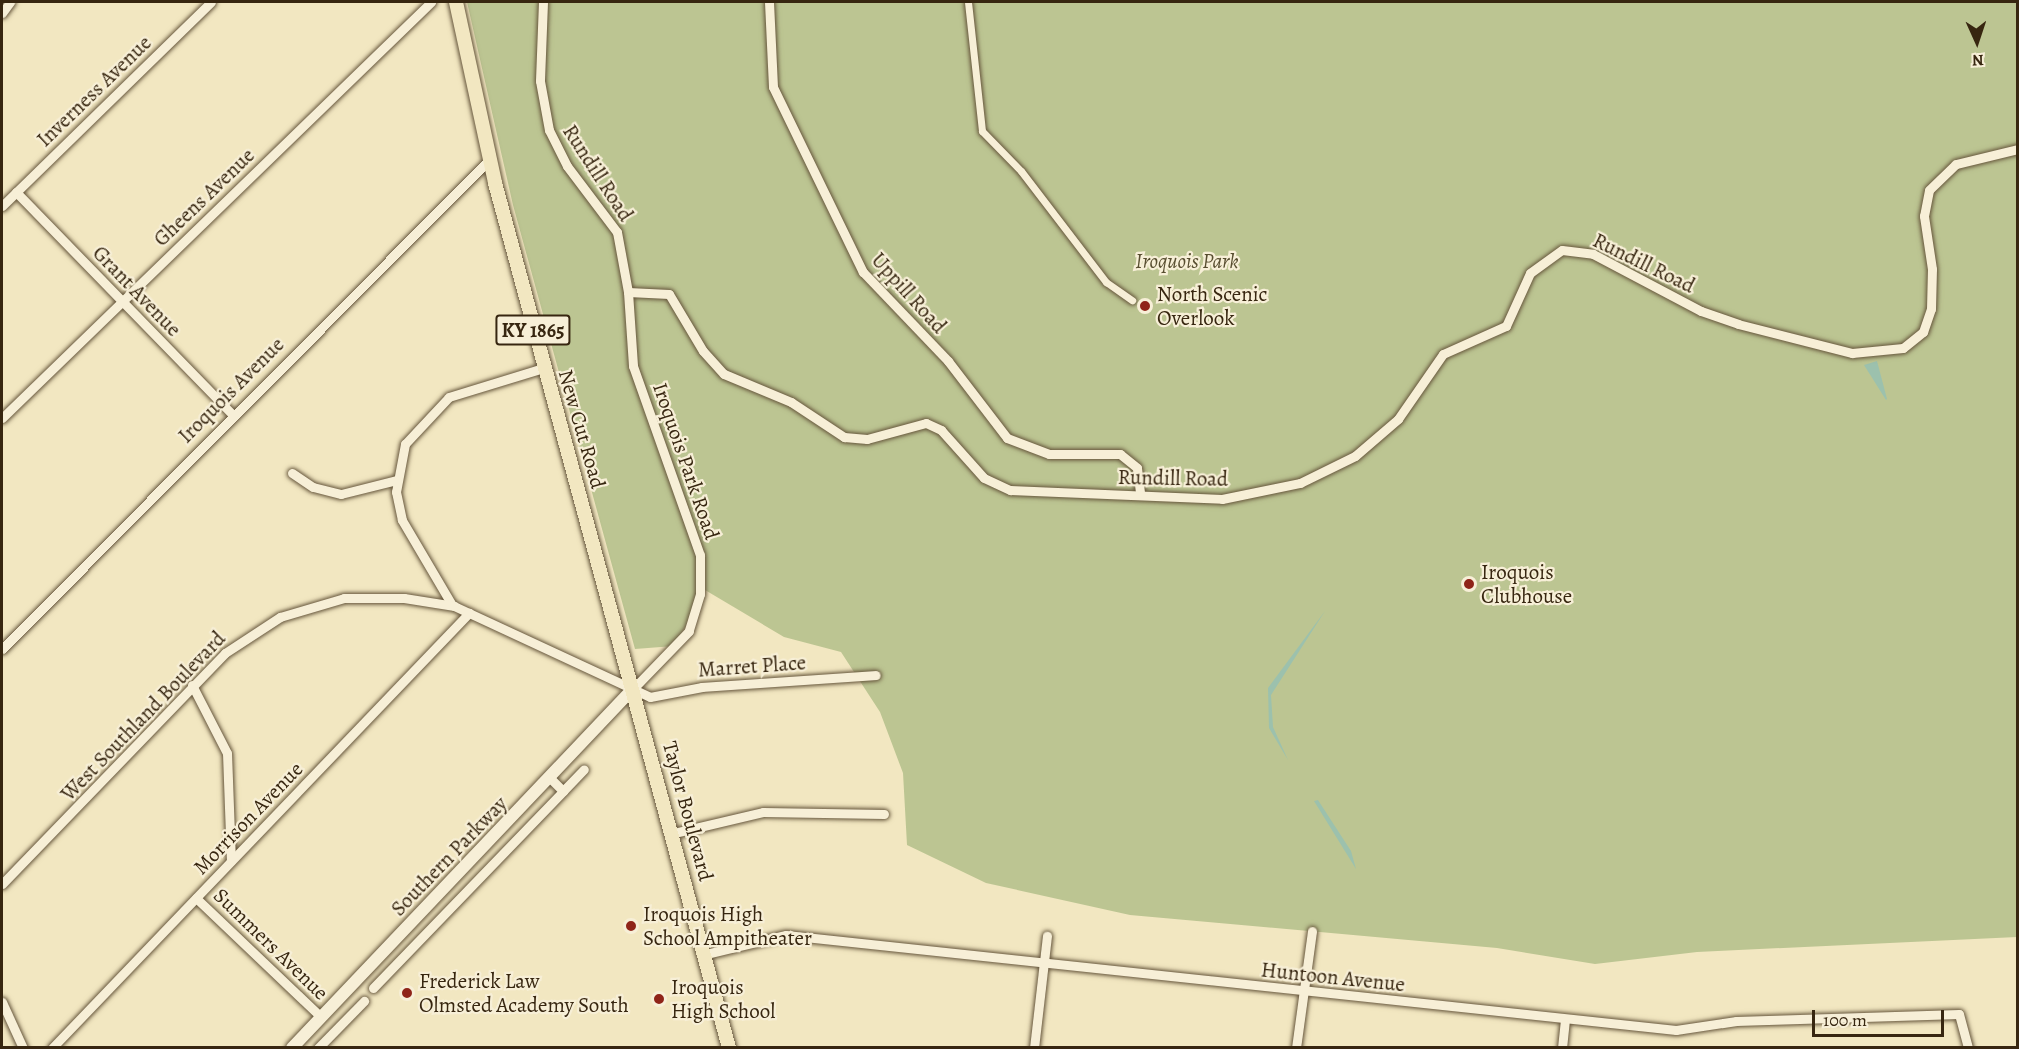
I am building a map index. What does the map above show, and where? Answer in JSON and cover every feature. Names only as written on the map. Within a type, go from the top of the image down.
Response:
[{"type":"main road","name":"New Cut Road","points":[[456,2],[489,160],[543,368],[632,690]]},
{"type":"main road","name":"Southern Parkway","points":[[292,1047],[632,690]]},
{"type":"main road","name":"Taylor Boulevard","points":[[632,690],[674,833],[729,1047]]},
{"type":"street","points":[[2,13],[10,2]]},
{"type":"street","name":"Inverness Avenue","points":[[2,206],[211,2]]},
{"type":"street","name":"Gheens Avenue","points":[[2,418],[432,2]]},
{"type":"street","name":"Rundill Road","points":[[543,2],[540,81],[549,130],[567,166],[614,224],[628,292],[669,294],[709,360],[724,374],[791,402],[844,437],[867,439],[926,423],[1002,488],[1140,493],[1222,499],[1269,492],[1355,456],[1398,419],[1443,354],[1506,326],[1530,273],[1562,250],[1593,254],[1701,311],[1738,324],[1852,353],[1903,348],[1923,332],[1931,309],[1932,269],[1924,216],[1929,190],[1956,164],[2018,149]]},
{"type":"street","name":"Uppill Road","points":[[769,2],[773,87],[863,272],[948,361],[1007,438],[1036,452],[1125,456],[1137,468],[1140,493]]},
{"type":"street","points":[[968,2],[982,131],[1022,171],[1106,282],[1132,300]]},
{"type":"street","name":"Iroquois Avenue","points":[[2,649],[489,160]]},
{"type":"street","name":"Grant Avenue","points":[[16,192],[233,415]]},
{"type":"street","name":"Iroquois Park Road","points":[[628,292],[633,366],[694,531],[701,575],[690,631],[632,690]]},
{"type":"street","points":[[452,605],[410,539],[398,502],[397,480],[410,435],[441,403],[468,388],[543,368]]},
{"type":"street","points":[[292,473],[314,487],[341,494],[397,480]]},
{"type":"street","name":"West Southland Boulevard","points":[[2,884],[192,685],[251,633],[313,606],[375,596],[452,605],[632,690]]},
{"type":"street","name":"Morrison Avenue","points":[[52,1047],[469,613]]},
{"type":"street","name":"Marret Place","points":[[632,690],[650,697],[702,687],[876,675]]},
{"type":"street","name":"Summers Avenue","points":[[192,685],[227,753],[231,861]]},
{"type":"street","points":[[372,988],[584,769]]},
{"type":"street","points":[[550,778],[563,791]]},
{"type":"street","points":[[674,833],[763,812],[884,814]]},
{"type":"street","name":"Summers Avenue","points":[[196,898],[321,1017]]},
{"type":"street","points":[[1296,1047],[1312,931]]},
{"type":"street","name":"Huntoon Avenue","points":[[706,954],[786,935],[1565,1021],[1687,1030],[1736,1021],[1959,1014],[1968,1047]]},
{"type":"street","points":[[1034,1047],[1047,936]]},
{"type":"street","points":[[376,959],[390,971]]},
{"type":"street","points":[[318,1047],[364,1000]]},
{"type":"street","points":[[2,1002],[23,1047]]},
{"type":"street","points":[[1562,1047],[1565,1021]]},
{"type":"green space","name":"Iroquois Park","points":[[467,2],[2017,2],[2017,937],[1697,952],[1595,964],[1497,948],[1130,915],[986,883],[907,845],[903,773],[880,712],[841,652],[784,637],[700,587],[697,607],[674,646],[635,649],[513,205]]},
{"type":"shaded area","points":[[1877,361],[1887,399],[1886,400],[1864,365]]},
{"type":"shaded area","points":[[1325,611],[1271,695],[1273,727],[1288,760],[1269,728],[1268,688]]},
{"type":"shaded area","points":[[1318,800],[1351,851],[1356,869],[1314,801]]},
{"type":"place","name":"North Scenic Overlook","points":[[1145,306]]},
{"type":"place","name":"Iroquois Clubhouse","points":[[1469,584]]},
{"type":"place","name":"Iroquois High School Ampitheater","points":[[631,926]]},
{"type":"place","name":"Frederick Law Olmsted Academy South","points":[[407,993]]},
{"type":"place","name":"Iroquois High School","points":[[659,999]]}]
